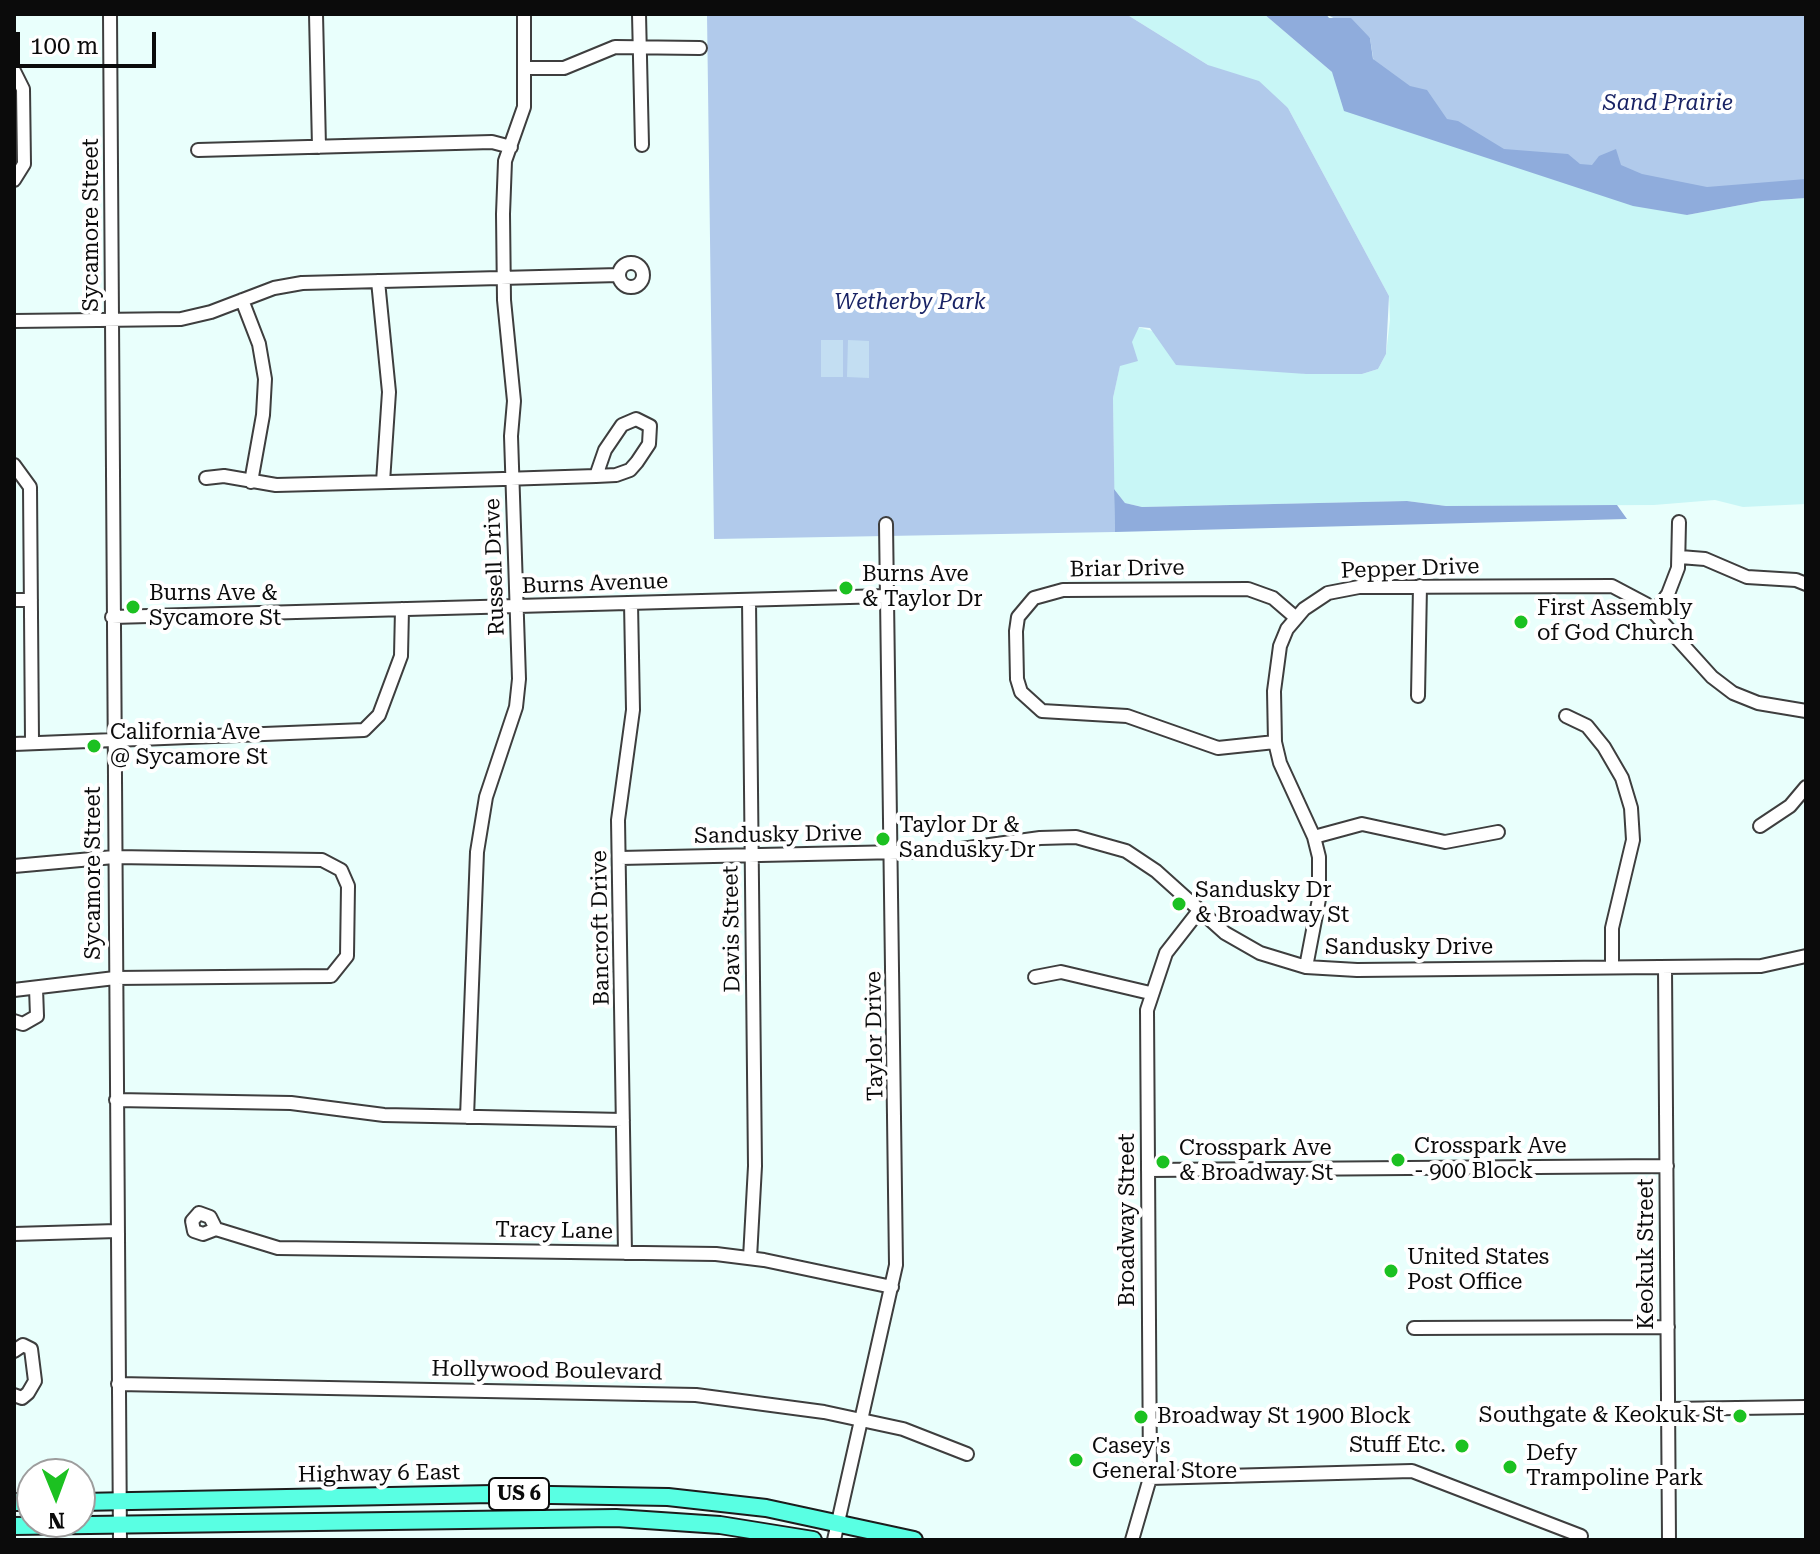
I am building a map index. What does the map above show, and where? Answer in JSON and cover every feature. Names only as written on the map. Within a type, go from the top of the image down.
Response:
[{"type":"main road","name":"Highway 6 East","points":[[96,1502],[614,1494],[721,1501],[839,1522],[914,1540]]},
{"type":"main road","name":"Highway 6 East","points":[[14,1526],[120,1532],[616,1518],[720,1525],[813,1540]]},
{"type":"street","name":"Sycamore Street","points":[[110,14],[120,1532]]},
{"type":"street","points":[[316,14],[319,147]]},
{"type":"street","name":"Russell Drive","points":[[467,1117],[467,1043],[474,971],[477,852],[486,797],[516,707],[512,351],[504,278],[503,180],[524,107],[524,14]]},
{"type":"street","points":[[639,14],[642,145]]},
{"type":"street","points":[[524,68],[564,68],[577,65],[601,51],[640,46],[700,48]]},
{"type":"street","points":[[14,71],[23,89],[24,164],[14,180]]},
{"type":"street","points":[[198,150],[492,142],[511,147]]},
{"type":"street","points":[[14,321],[181,319],[288,285],[619,275]]},
{"type":"street","points":[[378,281],[389,392],[383,482]]},
{"type":"street","points":[[242,300],[259,344],[265,379],[263,415],[251,482]]},
{"type":"street","points":[[206,478],[224,476],[276,485],[512,479],[596,476],[616,475],[630,470],[649,444],[650,426],[636,419],[622,425],[605,450],[596,476]]},
{"type":"street","points":[[14,465],[30,487],[32,741]]},
{"type":"street","points":[[1654,613],[1674,581],[1680,557],[1679,522]]},
{"type":"street","name":"Taylor Drive","points":[[834,1540],[896,1265],[886,524]]},
{"type":"street","points":[[1680,557],[1705,559],[1747,577],[1796,580],[1806,584]]},
{"type":"street","name":"Pepper Drive","points":[[1295,617],[1316,600],[1343,589],[1600,584],[1635,596],[1712,677],[1733,693],[1758,703],[1806,711]]},
{"type":"street","points":[[1418,696],[1420,586]]},
{"type":"street","name":"Briar Drive","points":[[1275,742],[1218,748],[1127,716],[1042,711],[1027,701],[1017,679],[1018,617],[1034,598],[1050,591],[1233,587],[1261,592],[1295,617]]},
{"type":"street","name":"Burns Avenue","points":[[112,617],[886,596]]},
{"type":"street","points":[[14,600],[31,600]]},
{"type":"street","name":"Davis Street","points":[[749,600],[756,1213],[750,1258]]},
{"type":"street","name":"Bancroft Drive","points":[[625,1253],[619,808],[634,693],[631,603]]},
{"type":"street","points":[[14,744],[364,730],[379,715],[401,656],[402,609]]},
{"type":"street","points":[[1295,617],[1280,646],[1276,668],[1275,742],[1280,763],[1314,837],[1320,878],[1306,967]]},
{"type":"street","points":[[1566,716],[1587,726],[1604,747],[1622,778],[1631,808],[1631,857],[1612,928],[1612,967]]},
{"type":"street","points":[[1760,826],[1790,806],[1806,787]]},
{"type":"street","points":[[1314,837],[1362,824],[1445,842],[1498,832]]},
{"type":"street","name":"Sandusky Drive","points":[[620,858],[973,850],[1056,836],[1095,840],[1143,861],[1198,912],[1242,944],[1306,967],[1348,970],[1761,966],[1806,956]]},
{"type":"street","points":[[14,866],[114,857],[322,860],[341,870],[348,886],[347,956],[343,965],[331,976],[115,978],[14,990]]},
{"type":"street","name":"Broadway Street","points":[[1132,1540],[1150,1478],[1146,1027],[1150,993],[1166,953],[1198,912]]},
{"type":"street","name":"Keokuk Street","points":[[1665,967],[1669,1540]]},
{"type":"street","points":[[1035,977],[1061,972],[1150,993]]},
{"type":"street","points":[[14,1021],[23,1024],[37,1016],[36,988]]},
{"type":"street","points":[[116,1100],[266,1102],[384,1115],[623,1120]]},
{"type":"street","points":[[1148,1170],[1667,1166]]},
{"type":"street","name":"Tracy Lane","points":[[216,1229],[278,1248],[750,1258],[892,1287]]},
{"type":"street","points":[[14,1234],[117,1231]]},
{"type":"street","points":[[1414,1328],[1668,1327]]},
{"type":"street","points":[[14,1351],[23,1345],[31,1349],[35,1381],[22,1398],[14,1395]]},
{"type":"street","name":"Hollywood Boulevard","points":[[118,1384],[681,1394],[766,1403],[863,1421],[938,1440],[967,1454]]},
{"type":"street","points":[[1668,1409],[1806,1407]]},
{"type":"street","points":[[1150,1478],[1412,1471],[1581,1536]]},
{"type":"shaded area","points":[[1126,14],[1264,14],[1332,72],[1687,215],[1762,201],[1806,198],[1806,504],[1743,507],[1715,500],[1654,505],[1446,506],[1407,501],[1142,507],[1125,503],[1114,489],[1113,398],[1120,365],[1138,327],[1305,374],[1362,374],[1378,369],[1386,354],[1390,320],[1389,296],[1288,108],[1208,65]]},
{"type":"shaded area","points":[[1264,14],[1326,14],[1329,18],[1351,18],[1370,38],[1373,59],[1410,86],[1427,90],[1447,119],[1458,121],[1504,149],[1568,154],[1580,164],[1592,165],[1599,156],[1616,149],[1621,165],[1642,174],[1707,187],[1806,179],[1806,198],[1762,201],[1687,215],[1633,206],[1344,111],[1332,72]]},
{"type":"shaded area","points":[[821,340],[843,340],[843,377],[821,377]]},
{"type":"shaded area","points":[[848,340],[869,341],[869,378],[847,377]]},
{"type":"shaded area","points":[[1114,489],[1125,503],[1142,507],[1407,501],[1446,506],[1617,505],[1627,519],[1115,532]]},
{"type":"green space","name":"Wetherby Park","points":[[707,14],[1126,14],[1208,65],[1259,81],[1288,108],[1389,296],[1386,354],[1378,369],[1362,374],[1306,374],[1176,365],[1150,328],[1139,327],[1132,342],[1138,361],[1120,366],[1113,398],[1115,532],[714,539]]},
{"type":"green space","name":"Sand Prairie","points":[[1326,14],[1806,14],[1806,189],[1634,196],[1381,109],[1370,38]]},
{"type":"place","name":"Burns Ave & Taylor Dr","points":[[846,588]]},
{"type":"place","name":"Burns Ave & Sycamore St","points":[[133,607]]},
{"type":"place","name":"First Assembly of God Church","points":[[1521,622]]},
{"type":"place","name":"California Ave @ Sycamore St","points":[[94,746]]},
{"type":"place","name":"Taylor Dr & Sandusky Dr","points":[[883,839]]},
{"type":"place","name":"Sandusky Dr & Broadway St","points":[[1179,904]]},
{"type":"place","name":"Crosspark Ave - 900 Block","points":[[1398,1160]]},
{"type":"place","name":"Crosspark Ave & Broadway St","points":[[1163,1162]]},
{"type":"place","name":"United States Post Office","points":[[1391,1271]]},
{"type":"place","name":"Southgate & Keokuk St","points":[[1740,1416]]},
{"type":"place","name":"Broadway St 1900 Block","points":[[1141,1417]]},
{"type":"place","name":"Stuff Etc.","points":[[1462,1446]]},
{"type":"place","name":"Casey's General Store","points":[[1076,1460]]},
{"type":"place","name":"Defy Trampoline Park","points":[[1510,1467]]}]
